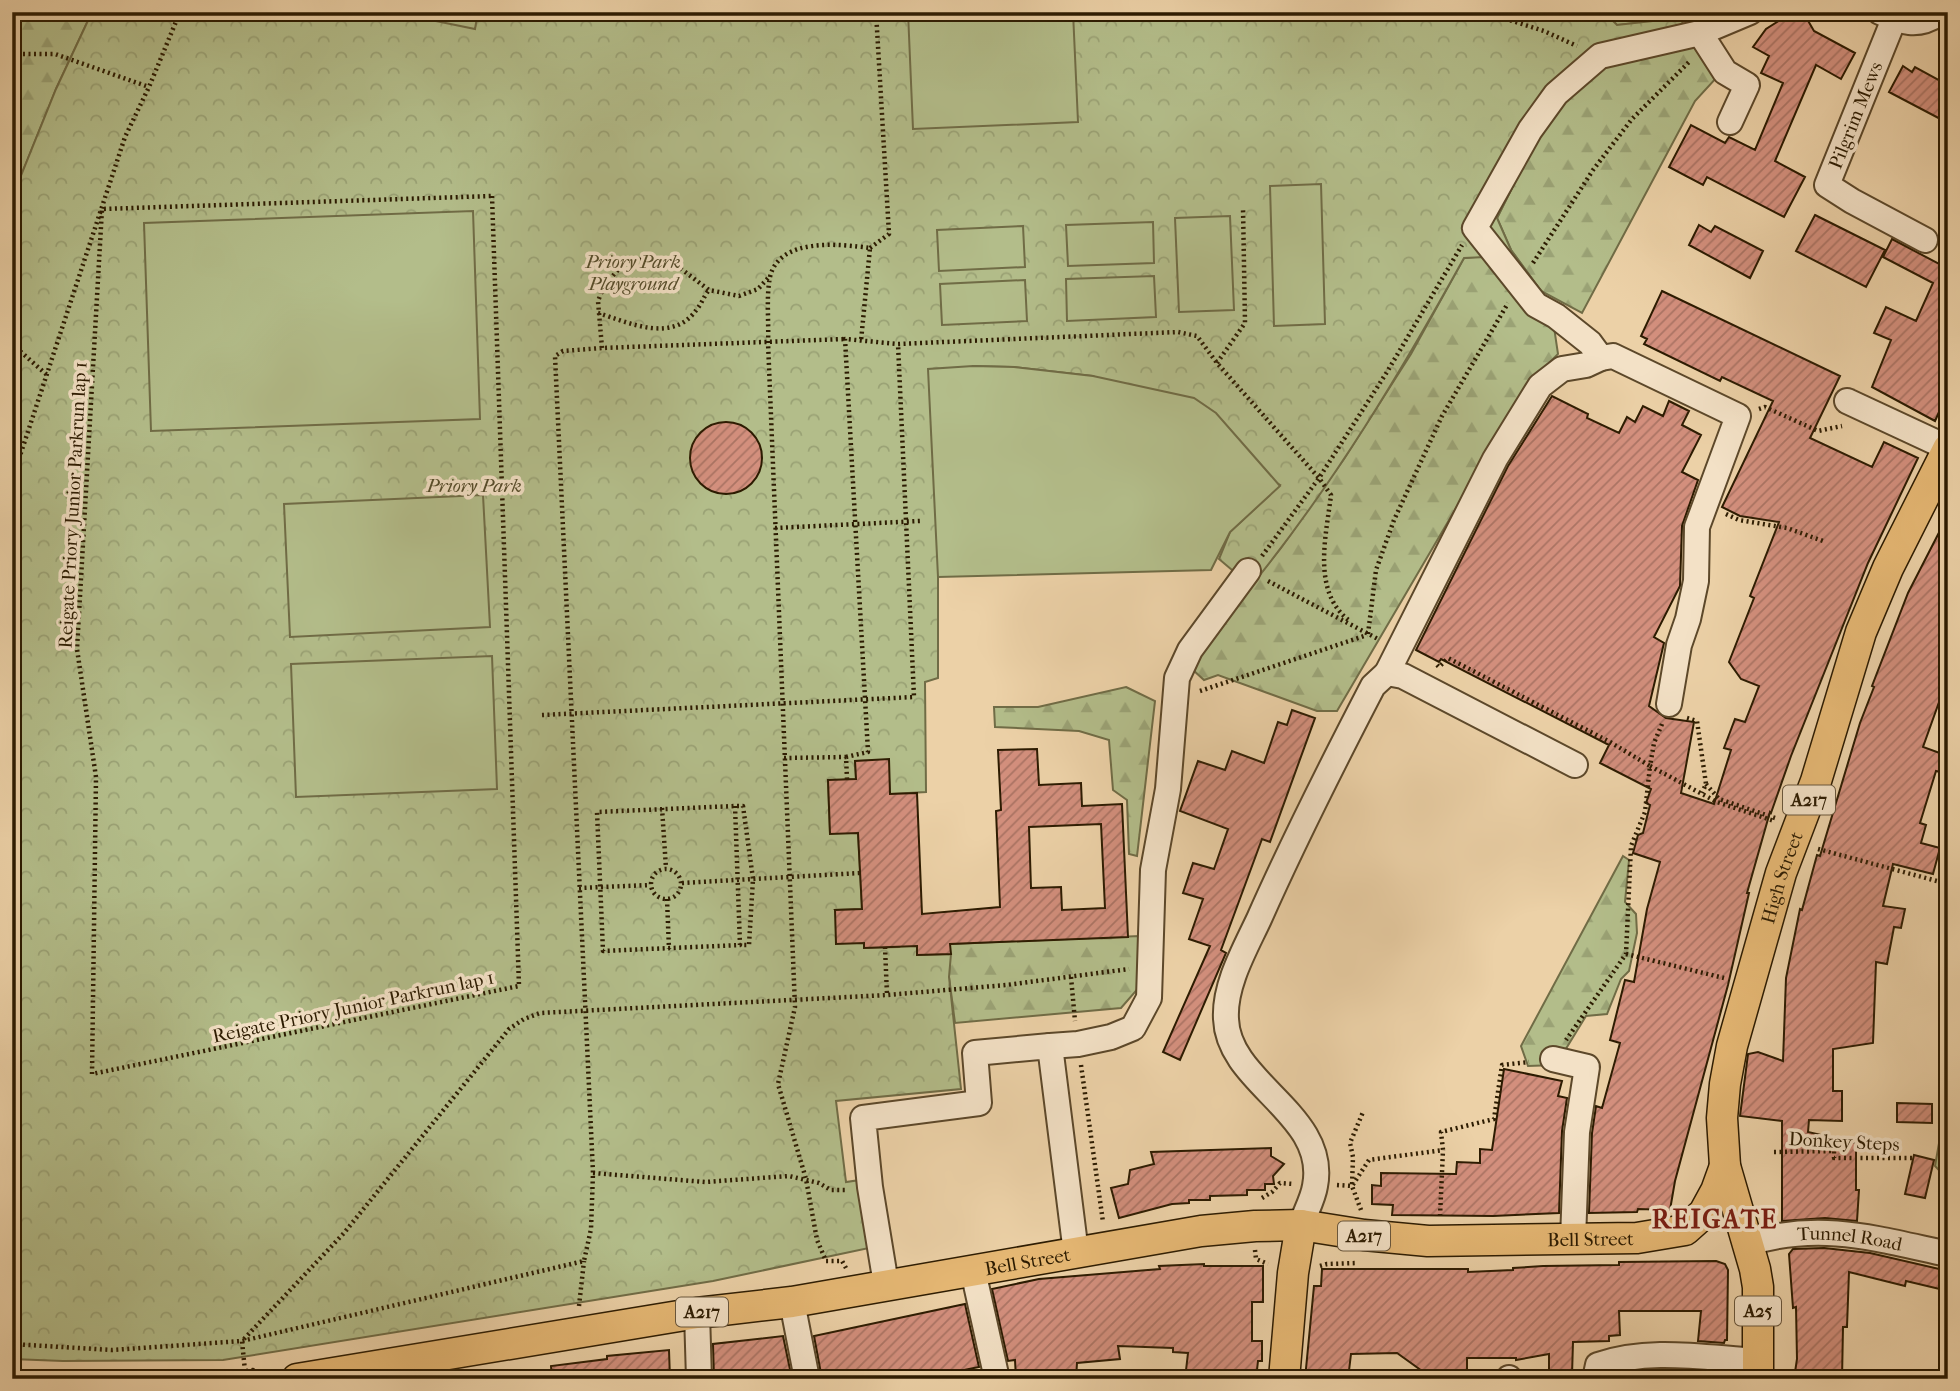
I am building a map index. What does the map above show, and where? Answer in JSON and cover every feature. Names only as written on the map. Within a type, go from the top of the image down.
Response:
[{"type":"main road","name":"High Street","points":[[1749,1243],[1725,1166],[1723,1118],[1725,1084],[1732,1046],[1786,858],[1816,781],[1861,632],[1888,568],[1948,449]]},
{"type":"main road","name":"Bell Street","points":[[297,1379],[425,1368],[576,1334],[696,1313],[792,1302],[1201,1231],[1301,1225],[1364,1236],[1439,1241],[1637,1238],[1685,1230],[1704,1213],[1725,1166]]},
{"type":"main road","points":[[1284,1379],[1293,1273],[1301,1225]]},
{"type":"main road","points":[[1255,1226],[1279,1239],[1293,1273]]},
{"type":"main road","name":"A25","points":[[1749,1243],[1758,1287],[1758,1370]]},
{"type":"street","points":[[1601,358],[1590,343],[1556,316],[1536,305],[1475,228],[1530,131],[1556,94],[1600,56],[1703,39],[1751,12]]},
{"type":"street","points":[[1887,15],[1908,23],[1941,17]]},
{"type":"street","name":"Pilgrim Mews","points":[[1887,15],[1827,185],[1925,240]]},
{"type":"street","points":[[1703,39],[1725,72],[1747,85],[1730,122]]},
{"type":"street","points":[[1301,1225],[1315,1185],[1316,1164],[1308,1137],[1240,1058],[1230,1041],[1226,1019],[1228,996],[1238,967],[1297,834],[1373,686],[1387,673],[1495,459],[1540,386],[1562,369],[1587,365],[1612,356],[1738,416],[1697,527],[1696,580],[1688,619],[1679,645],[1669,704]]},
{"type":"street","points":[[1847,401],[1948,449]]},
{"type":"street","points":[[886,1284],[870,1187],[863,1118],[979,1103],[975,1053],[1078,1044],[1111,1038],[1133,1028],[1149,998],[1153,870],[1168,789],[1177,678],[1190,650],[1248,571]]},
{"type":"street","points":[[1387,673],[1404,676],[1575,765]]},
{"type":"street","points":[[1050,1046],[1076,1253]]},
{"type":"street","points":[[1553,1059],[1587,1067],[1577,1132],[1573,1239]]},
{"type":"street","name":"Tunnel Road","points":[[1749,1243],[1778,1234],[1849,1233],[1948,1254]]},
{"type":"street","points":[[973,1271],[997,1379]]},
{"type":"street","points":[[792,1302],[807,1379]]},
{"type":"street","points":[[696,1313],[699,1379]]},
{"type":"street","points":[[1597,1372],[1621,1357],[1645,1354],[1758,1370]]},
{"type":"path","points":[[12,481],[125,136],[180,12]]},
{"type":"path","points":[[602,348],[598,301],[604,286],[623,264],[645,258],[668,259],[709,290],[739,296],[758,289],[782,258],[807,246],[839,244],[870,248],[889,234],[876,12]]},
{"type":"path","points":[[1484,12],[1544,31],[1600,56]]},
{"type":"path","points":[[1368,635],[1376,570],[1394,520],[1442,416],[1519,284],[1593,170],[1632,119],[1703,39]]},
{"type":"path","points":[[12,54],[55,54],[149,87]]},
{"type":"path","name":"Reigate Priory Junior Parkrun lap 1","points":[[492,196],[519,986],[92,1074],[96,777],[77,649],[102,209],[492,196]]},
{"type":"path","points":[[1217,363],[1245,323],[1243,207]]},
{"type":"path","points":[[1475,228],[1456,252],[1387,372],[1319,478],[1264,554],[1248,571],[1313,603],[1368,635],[1439,667],[1448,658],[1610,742],[1717,802],[1775,819],[1718,799],[1706,784],[1697,721],[1671,712],[1669,704]]},
{"type":"path","points":[[861,341],[870,248]]},
{"type":"path","points":[[770,275],[768,342],[795,1000],[778,1084],[806,1179],[817,1240],[826,1261],[842,1261],[847,1269]]},
{"type":"path","points":[[598,313],[661,330],[684,322],[697,310],[709,290]]},
{"type":"path","points":[[576,1334],[590,1229],[593,1173],[555,356],[563,351],[602,348],[768,342],[845,340],[898,344],[1178,332],[1197,336],[1217,363],[1331,495],[1325,556],[1325,578],[1330,600],[1344,617],[1368,635]]},
{"type":"path","points":[[784,758],[846,757],[868,752],[845,340]]},
{"type":"path","points":[[12,344],[47,374]]},
{"type":"path","points":[[542,715],[914,697],[898,344]]},
{"type":"path","points":[[1738,416],[1765,407],[1818,431],[1841,426],[1861,431],[1879,417]]},
{"type":"path","points":[[1707,504],[1739,520],[1787,528],[1823,541]]},
{"type":"path","points":[[775,528],[920,521]]},
{"type":"path","points":[[1173,702],[1212,686],[1368,635]]},
{"type":"path","points":[[1439,1241],[1443,1150],[1441,1132],[1494,1119],[1502,1065],[1553,1059],[1626,954],[1631,846],[1645,812],[1654,743],[1669,704]]},
{"type":"path","points":[[846,757],[847,779]]},
{"type":"path","points":[[1702,793],[1706,784]]},
{"type":"path","points":[[735,806],[740,946]]},
{"type":"path","points":[[735,806],[743,806],[753,879],[749,945],[603,951],[597,812],[735,806]]},
{"type":"path","points":[[662,808],[666,868]]},
{"type":"path","points":[[1786,858],[1805,863],[1812,848],[1948,884]]},
{"type":"path","points":[[666,868],[677,873],[681,884],[676,896],[667,899],[658,897],[650,885],[654,873],[666,868]]},
{"type":"path","points":[[681,884],[860,873]]},
{"type":"path","points":[[579,888],[650,885]]},
{"type":"path","points":[[667,899],[669,948]]},
{"type":"path","points":[[886,947],[887,995]]},
{"type":"path","points":[[1626,954],[1749,985]]},
{"type":"path","points":[[242,1341],[344,1233],[509,1029],[524,1019],[540,1013],[585,1010],[887,995],[1006,985],[1151,967]]},
{"type":"path","points":[[1071,977],[1107,1247]]},
{"type":"path","points":[[1933,1162],[1940,1157],[1948,1115]]},
{"type":"path","points":[[1315,1185],[1352,1186],[1369,1160],[1443,1150]]},
{"type":"path","name":"Donkey Steps","points":[[1774,1152],[1834,1151],[1834,1158],[1913,1158]]},
{"type":"path","points":[[1940,1157],[1948,1167]]},
{"type":"path","points":[[593,1173],[705,1182],[773,1177],[806,1179],[831,1190],[860,1189]]},
{"type":"path","points":[[12,1344],[112,1350],[242,1341],[584,1261]]},
{"type":"path","points":[[242,1341],[246,1371]]},
{"type":"path","points":[[1946,1379],[1948,1363]]},
{"type":"path","points":[[223,1379],[224,1374],[253,1370],[254,1379]]},
{"type":"green space","points":[[12,12],[92,12],[56,89],[12,198]]},
{"type":"green space","name":"Priory Park","points":[[92,12],[1604,12],[1617,25],[1680,18],[1696,47],[1650,53],[1616,62],[1588,78],[1571,94],[1542,133],[1497,218],[1511,250],[1541,291],[1527,312],[1486,257],[1464,258],[1365,426],[1310,508],[1251,586],[1219,559],[1230,532],[1280,485],[1093,376],[1014,367],[973,366],[938,561],[938,678],[925,682],[926,792],[890,794],[888,760],[855,761],[856,779],[828,781],[830,833],[858,833],[862,909],[835,910],[864,943],[865,948],[899,947],[917,936],[918,955],[951,954],[949,977],[961,1089],[836,1101],[846,1182],[860,1180],[869,1248],[713,1281],[223,1360],[12,1359],[12,198],[56,89]]},
{"type":"green space","points":[[392,12],[478,12],[475,29]]},
{"type":"green space","points":[[908,12],[1073,12],[1078,122],[913,129]]},
{"type":"green space","points":[[1604,12],[1698,12],[1680,18],[1617,25]]},
{"type":"green space","points":[[1696,47],[1718,76],[1695,101],[1582,313],[1541,291],[1511,250],[1497,218],[1542,133],[1571,94],[1588,78],[1606,66],[1627,58]]},
{"type":"green space","points":[[1321,184],[1325,324],[1274,326],[1270,186]]},
{"type":"green space","points":[[473,211],[480,419],[151,431],[144,223]]},
{"type":"green space","points":[[1230,216],[1234,310],[1179,312],[1175,218]]},
{"type":"green space","points":[[1153,222],[1154,263],[1068,266],[1066,225]]},
{"type":"green space","points":[[1023,226],[1025,267],[939,271],[937,230]]},
{"type":"green space","points":[[1486,256],[1512,294],[1554,327],[1558,354],[1530,382],[1337,711],[1317,711],[1218,675],[1204,680],[1192,669],[1219,625],[1281,548],[1344,459],[1411,354],[1464,258]]},
{"type":"green space","points":[[1154,276],[1156,317],[1067,321],[1066,279]]},
{"type":"green space","points":[[1025,280],[1027,321],[942,325],[940,284]]},
{"type":"green space","points":[[1014,367],[1093,376],[1194,398],[1216,413],[1280,486],[1230,532],[1211,570],[938,577],[928,369]]},
{"type":"green space","points":[[483,495],[490,627],[290,637],[284,504]]},
{"type":"green space","points":[[492,656],[497,789],[296,797],[291,664]]},
{"type":"green space","points":[[1126,687],[1155,701],[1137,856],[1129,854],[1127,800],[1113,790],[1109,740],[1079,731],[995,727],[994,707],[1038,707]]},
{"type":"green space","points":[[1623,856],[1629,860],[1625,902],[1636,914],[1637,933],[1629,971],[1621,979],[1607,1014],[1586,1016],[1556,1065],[1528,1066],[1521,1046]]},
{"type":"green space","points":[[1139,936],[1142,984],[1121,1008],[955,1023],[949,977],[950,944]]},
{"type":"green space","points":[[1948,1092],[1948,1180],[1935,1166]]},
{"type":"building","points":[[1793,12],[1803,12],[1814,31],[1855,53],[1841,79],[1816,65],[1775,161],[1805,177],[1784,217],[1707,177],[1703,185],[1669,167],[1691,125],[1725,143],[1729,137],[1755,150],[1783,83],[1761,73],[1769,56],[1753,47],[1766,29]]},
{"type":"building","points":[[1903,66],[1912,72],[1915,67],[1948,85],[1948,123],[1889,92]]},
{"type":"building","points":[[1815,215],[1885,250],[1866,287],[1796,251]]},
{"type":"building","points":[[1699,225],[1711,232],[1715,226],[1763,251],[1750,278],[1689,245]]},
{"type":"building","points":[[1892,239],[1941,265],[1948,251],[1948,392],[1935,421],[1872,387],[1891,340],[1874,333],[1886,307],[1916,321],[1933,283],[1883,257]]},
{"type":"building","points":[[1662,291],[1840,376],[1810,438],[1872,467],[1884,442],[1918,458],[1868,563],[1770,812],[1747,893],[1728,985],[1675,1181],[1670,1210],[1638,1209],[1637,1212],[1589,1213],[1592,1133],[1596,1106],[1602,1108],[1620,1043],[1610,1040],[1625,980],[1634,982],[1647,909],[1660,862],[1633,853],[1638,835],[1643,833],[1650,805],[1646,803],[1651,789],[1600,763],[1609,745],[1441,659],[1439,662],[1416,650],[1508,466],[1552,396],[1588,414],[1587,418],[1619,433],[1627,417],[1635,422],[1643,406],[1663,416],[1669,401],[1689,411],[1682,425],[1701,435],[1682,472],[1698,480],[1682,526],[1680,586],[1654,637],[1664,643],[1649,706],[1666,718],[1694,722],[1681,793],[1714,804],[1731,750],[1724,748],[1735,719],[1745,722],[1759,686],[1741,679],[1729,662],[1754,598],[1750,596],[1779,522],[1740,516],[1722,507],[1773,401],[1722,377],[1720,381],[1644,344],[1647,339],[1641,336]]},
{"type":"building","points":[[733,422],[752,432],[760,444],[760,472],[752,484],[740,492],[719,494],[700,484],[692,472],[690,451],[700,432],[712,424]]},
{"type":"building","points":[[1948,515],[1948,693],[1943,691],[1923,747],[1948,756],[1948,774],[1936,771],[1920,823],[1926,825],[1921,843],[1940,848],[1933,874],[1893,864],[1883,906],[1905,909],[1901,928],[1894,927],[1887,964],[1876,962],[1873,1043],[1833,1049],[1833,1091],[1842,1091],[1842,1121],[1809,1120],[1808,1132],[1856,1143],[1856,1190],[1859,1190],[1857,1221],[1825,1218],[1782,1221],[1782,1121],[1740,1116],[1748,1054],[1758,1052],[1783,1061],[1786,978],[1800,909],[1802,910],[1817,855],[1820,856],[1860,723],[1874,687],[1872,686],[1908,593]]},
{"type":"building","points":[[1292,710],[1315,718],[1270,842],[1262,839],[1221,950],[1226,953],[1180,1060],[1163,1052],[1210,946],[1189,939],[1203,899],[1183,893],[1193,863],[1214,869],[1228,829],[1180,811],[1198,761],[1225,770],[1232,751],[1264,763],[1278,722],[1287,725]]},
{"type":"building","points":[[1037,749],[1039,785],[1081,783],[1082,806],[1122,804],[1128,937],[950,944],[951,954],[917,955],[917,946],[864,948],[864,943],[836,944],[835,910],[862,909],[858,833],[830,834],[828,780],[856,779],[855,761],[889,759],[890,794],[917,793],[922,914],[1000,907],[996,811],[1001,810],[998,750]],"holes":[[[1101,824],[1105,908],[1062,910],[1061,887],[1031,888],[1029,827]]]},
{"type":"building","points":[[1504,1069],[1562,1081],[1558,1096],[1567,1098],[1562,1131],[1559,1213],[1493,1216],[1392,1215],[1393,1205],[1372,1204],[1372,1185],[1381,1186],[1381,1173],[1456,1174],[1457,1162],[1480,1163],[1480,1149],[1492,1150]]},
{"type":"building","points":[[1897,1103],[1932,1104],[1932,1123],[1897,1122]]},
{"type":"building","points":[[1271,1148],[1271,1156],[1284,1164],[1273,1176],[1274,1184],[1265,1184],[1265,1190],[1247,1190],[1247,1195],[1210,1196],[1210,1200],[1189,1200],[1189,1203],[1172,1204],[1119,1218],[1111,1188],[1128,1184],[1130,1170],[1154,1164],[1151,1152]]},
{"type":"building","points":[[1914,1155],[1934,1160],[1925,1198],[1905,1194]]},
{"type":"building","points":[[1824,1248],[1870,1253],[1948,1271],[1948,1291],[1906,1281],[1905,1286],[1849,1272],[1847,1327],[1843,1327],[1842,1379],[1794,1379],[1797,1359],[1796,1307],[1793,1308],[1789,1254],[1793,1249]]},
{"type":"building","points":[[1716,1261],[1725,1264],[1728,1270],[1727,1340],[1724,1343],[1698,1341],[1701,1311],[1619,1311],[1620,1335],[1609,1336],[1609,1341],[1573,1342],[1572,1375],[1549,1375],[1549,1354],[1516,1360],[1467,1358],[1467,1379],[1421,1379],[1422,1371],[1397,1353],[1351,1354],[1348,1379],[1305,1379],[1314,1286],[1321,1286],[1322,1269],[1468,1269],[1468,1272],[1543,1266],[1619,1265],[1619,1262]]},
{"type":"building","points":[[1204,1264],[1263,1266],[1263,1302],[1252,1302],[1252,1341],[1262,1341],[1262,1361],[1258,1361],[1256,1379],[1185,1379],[1188,1353],[1173,1352],[1173,1348],[1118,1346],[1120,1359],[1077,1363],[1076,1379],[1016,1379],[1015,1360],[1008,1361],[992,1289],[1039,1279]]},
{"type":"building","points":[[965,1304],[979,1367],[949,1373],[950,1379],[822,1379],[814,1336]]},
{"type":"building","points":[[783,1336],[792,1379],[714,1379],[713,1344]]},
{"type":"building","points":[[669,1350],[670,1379],[552,1379],[551,1366],[607,1359],[607,1356]]},
{"type":"building","points":[[1695,1371],[1722,1373],[1722,1379],[1694,1379]]},
{"type":"district","name":"REIGATE","points":[[1715,1219]]},
{"type":"park label","name":"Priory Park Playground","points":[[633,272]]}]
